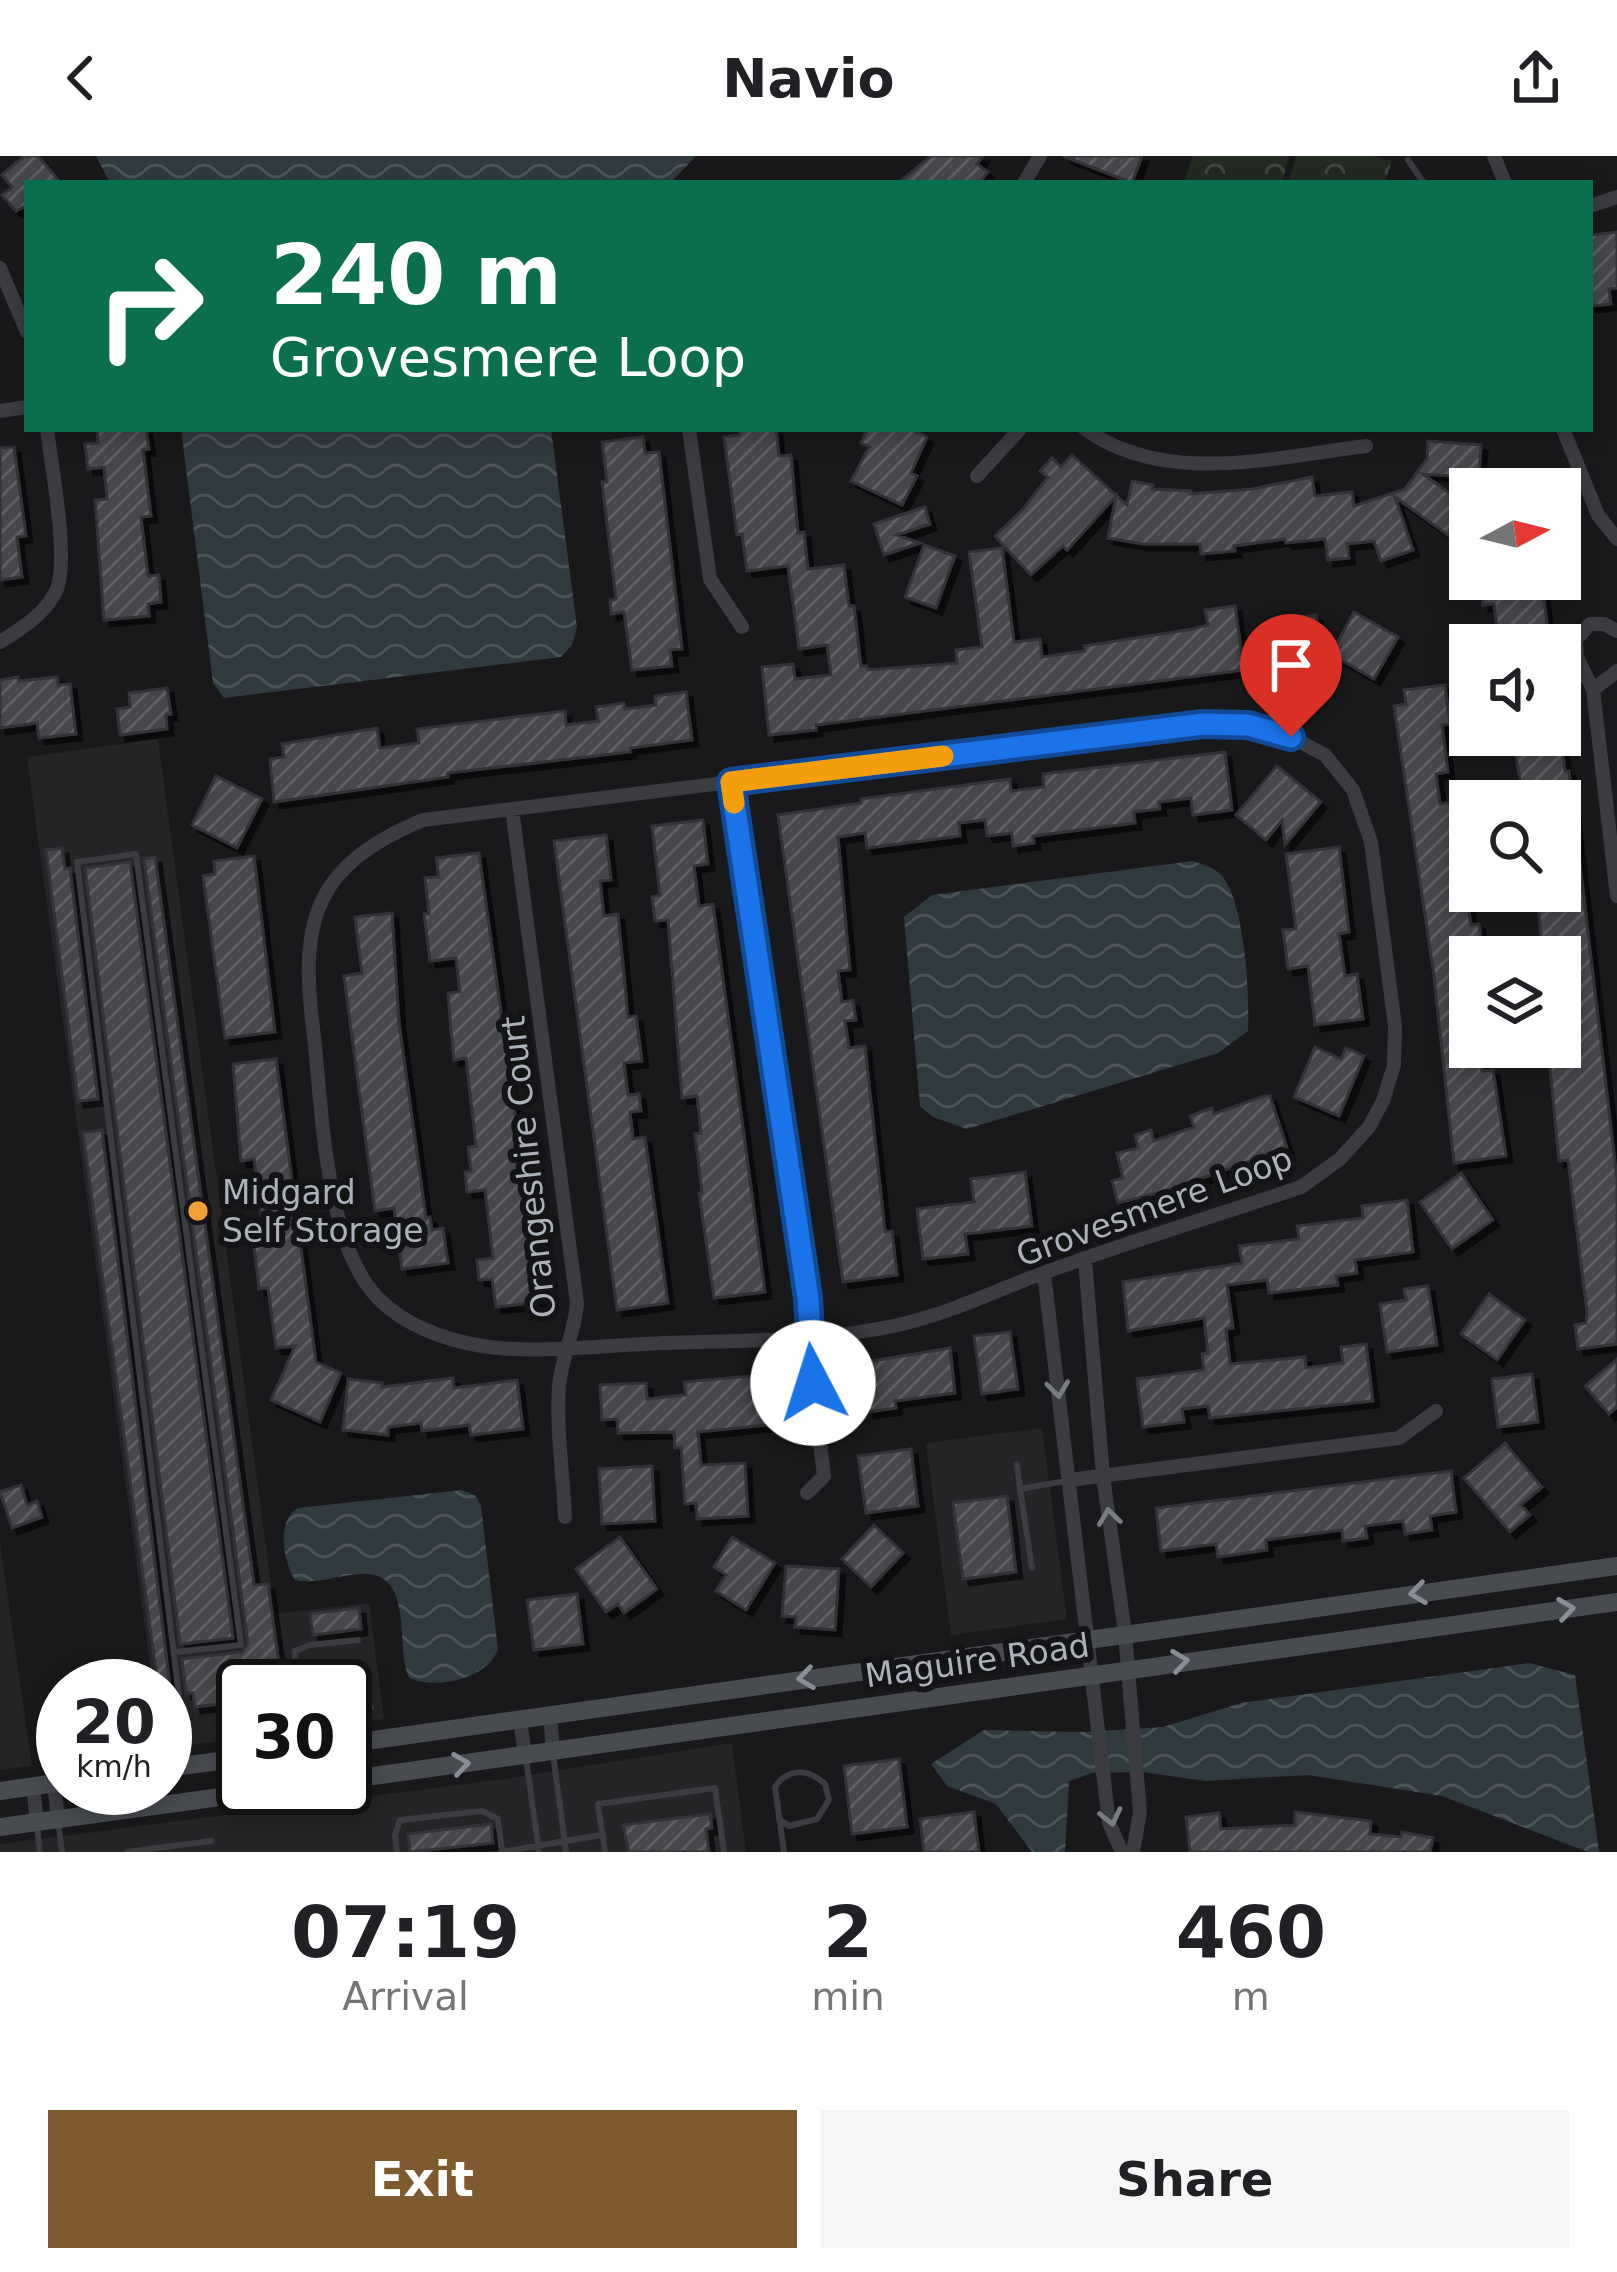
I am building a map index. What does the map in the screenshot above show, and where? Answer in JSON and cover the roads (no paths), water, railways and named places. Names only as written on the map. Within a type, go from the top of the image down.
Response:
[{"type":"main road","name":"Maguire Road","points":[[372,1736],[550,1716],[1088,1637],[1617,1567]]},
{"type":"main road","name":"Maguire Road","points":[[372,1776],[1617,1602]]},
{"type":"main road","points":[[0,1791],[36,1786]]},
{"type":"main road","points":[[0,1827],[216,1798]]},
{"type":"street","points":[[0,268],[24,325]]},
{"type":"street","points":[[0,642],[27,626],[58,589],[61,543],[46,432]]},
{"type":"street","points":[[688,432],[710,579],[742,627]]},
{"type":"street","points":[[977,476],[1017,432]]},
{"type":"street","points":[[1092,432],[1140,454],[1206,466],[1366,446]]},
{"type":"street","points":[[1564,432],[1598,515],[1617,539]]},
{"type":"street","points":[[1617,631],[1590,624],[1576,640],[1577,657],[1593,690],[1617,896]]},
{"type":"street","points":[[1593,690],[1617,671]]},
{"type":"street","name":"Grovesmere Loop","points":[[1203,724],[1248,725],[1291,737],[1325,755],[1354,790],[1371,842],[1395,1026],[1394,1065],[1383,1101],[1369,1127],[1340,1159],[1301,1187],[897,1326],[807,1336],[566,1347],[484,1347],[421,1329],[377,1298],[350,1258],[335,1211],[306,978],[310,930],[325,893],[351,860],[386,835],[423,820],[731,782],[1203,724]]},
{"type":"street","points":[[731,782],[808,1298],[807,1336],[824,1476],[808,1493]]},
{"type":"street","name":"Orangeshire Court","points":[[512,809],[577,1303],[559,1390],[565,1517]]},
{"type":"street","points":[[1085,1260],[1140,1812],[1132,1852]]},
{"type":"street","points":[[1044,1273],[1109,1823],[1123,1852]]},
{"type":"street","points":[[1069,1480],[1399,1438],[1436,1411]]},
{"type":"street","points":[[550,1716],[553,1751]]},
{"type":"street","points":[[520,1720],[525,1755]]},
{"type":"street","points":[[33,1786],[37,1822]]},
{"type":"lane","points":[[1408,160],[1422,180]]},
{"type":"lane","points":[[175,1652],[241,1645],[136,854],[77,862],[176,1659]]},
{"type":"lane","points":[[1017,1464],[1032,1568]]},
{"type":"lane","points":[[1020,1489],[1069,1480]]},
{"type":"lane","points":[[296,1659],[296,1651],[310,1645],[358,1640]]},
{"type":"lane","points":[[553,1751],[566,1852]]},
{"type":"lane","points":[[525,1755],[538,1848]]},
{"type":"lane","points":[[779,1820],[789,1826],[818,1819],[829,1800],[825,1784],[805,1772],[780,1778],[775,1786],[779,1820],[784,1852]]},
{"type":"lane","points":[[605,1852],[598,1804],[715,1788],[724,1852]]},
{"type":"lane","points":[[397,1852],[400,1820],[482,1811],[498,1819],[500,1852],[602,1835]]},
{"type":"lane","points":[[58,1819],[62,1852]]},
{"type":"lane","points":[[37,1822],[40,1852]]},
{"type":"lane","points":[[127,1852],[211,1841]]},
{"type":"water","points":[[96,156],[696,156],[673,180],[108,180]]},
{"type":"water","points":[[181,432],[551,432],[577,627],[572,645],[561,657],[224,698],[213,683]]},
{"type":"water","points":[[1193,861],[1219,873],[1235,902],[1247,972],[1248,1031],[1218,1053],[967,1129],[933,1117],[920,1106],[904,917],[932,895]]},
{"type":"water","points":[[462,1490],[476,1496],[481,1506],[498,1650],[472,1675],[446,1682],[420,1681],[409,1678],[400,1612],[389,1584],[377,1576],[360,1574],[295,1580],[287,1563],[284,1531],[298,1508]]},
{"type":"water","points":[[1529,1663],[1575,1675],[1599,1852],[1588,1852],[1442,1796],[1308,1775],[1206,1781],[1142,1772],[1092,1773],[1069,1781],[1065,1852],[1032,1852],[996,1804],[947,1786],[931,1764],[984,1730],[1085,1732],[1163,1727],[1241,1703]]},
{"type":"place","name":"Midgard Self Storage","points":[[198,1211]]}]
